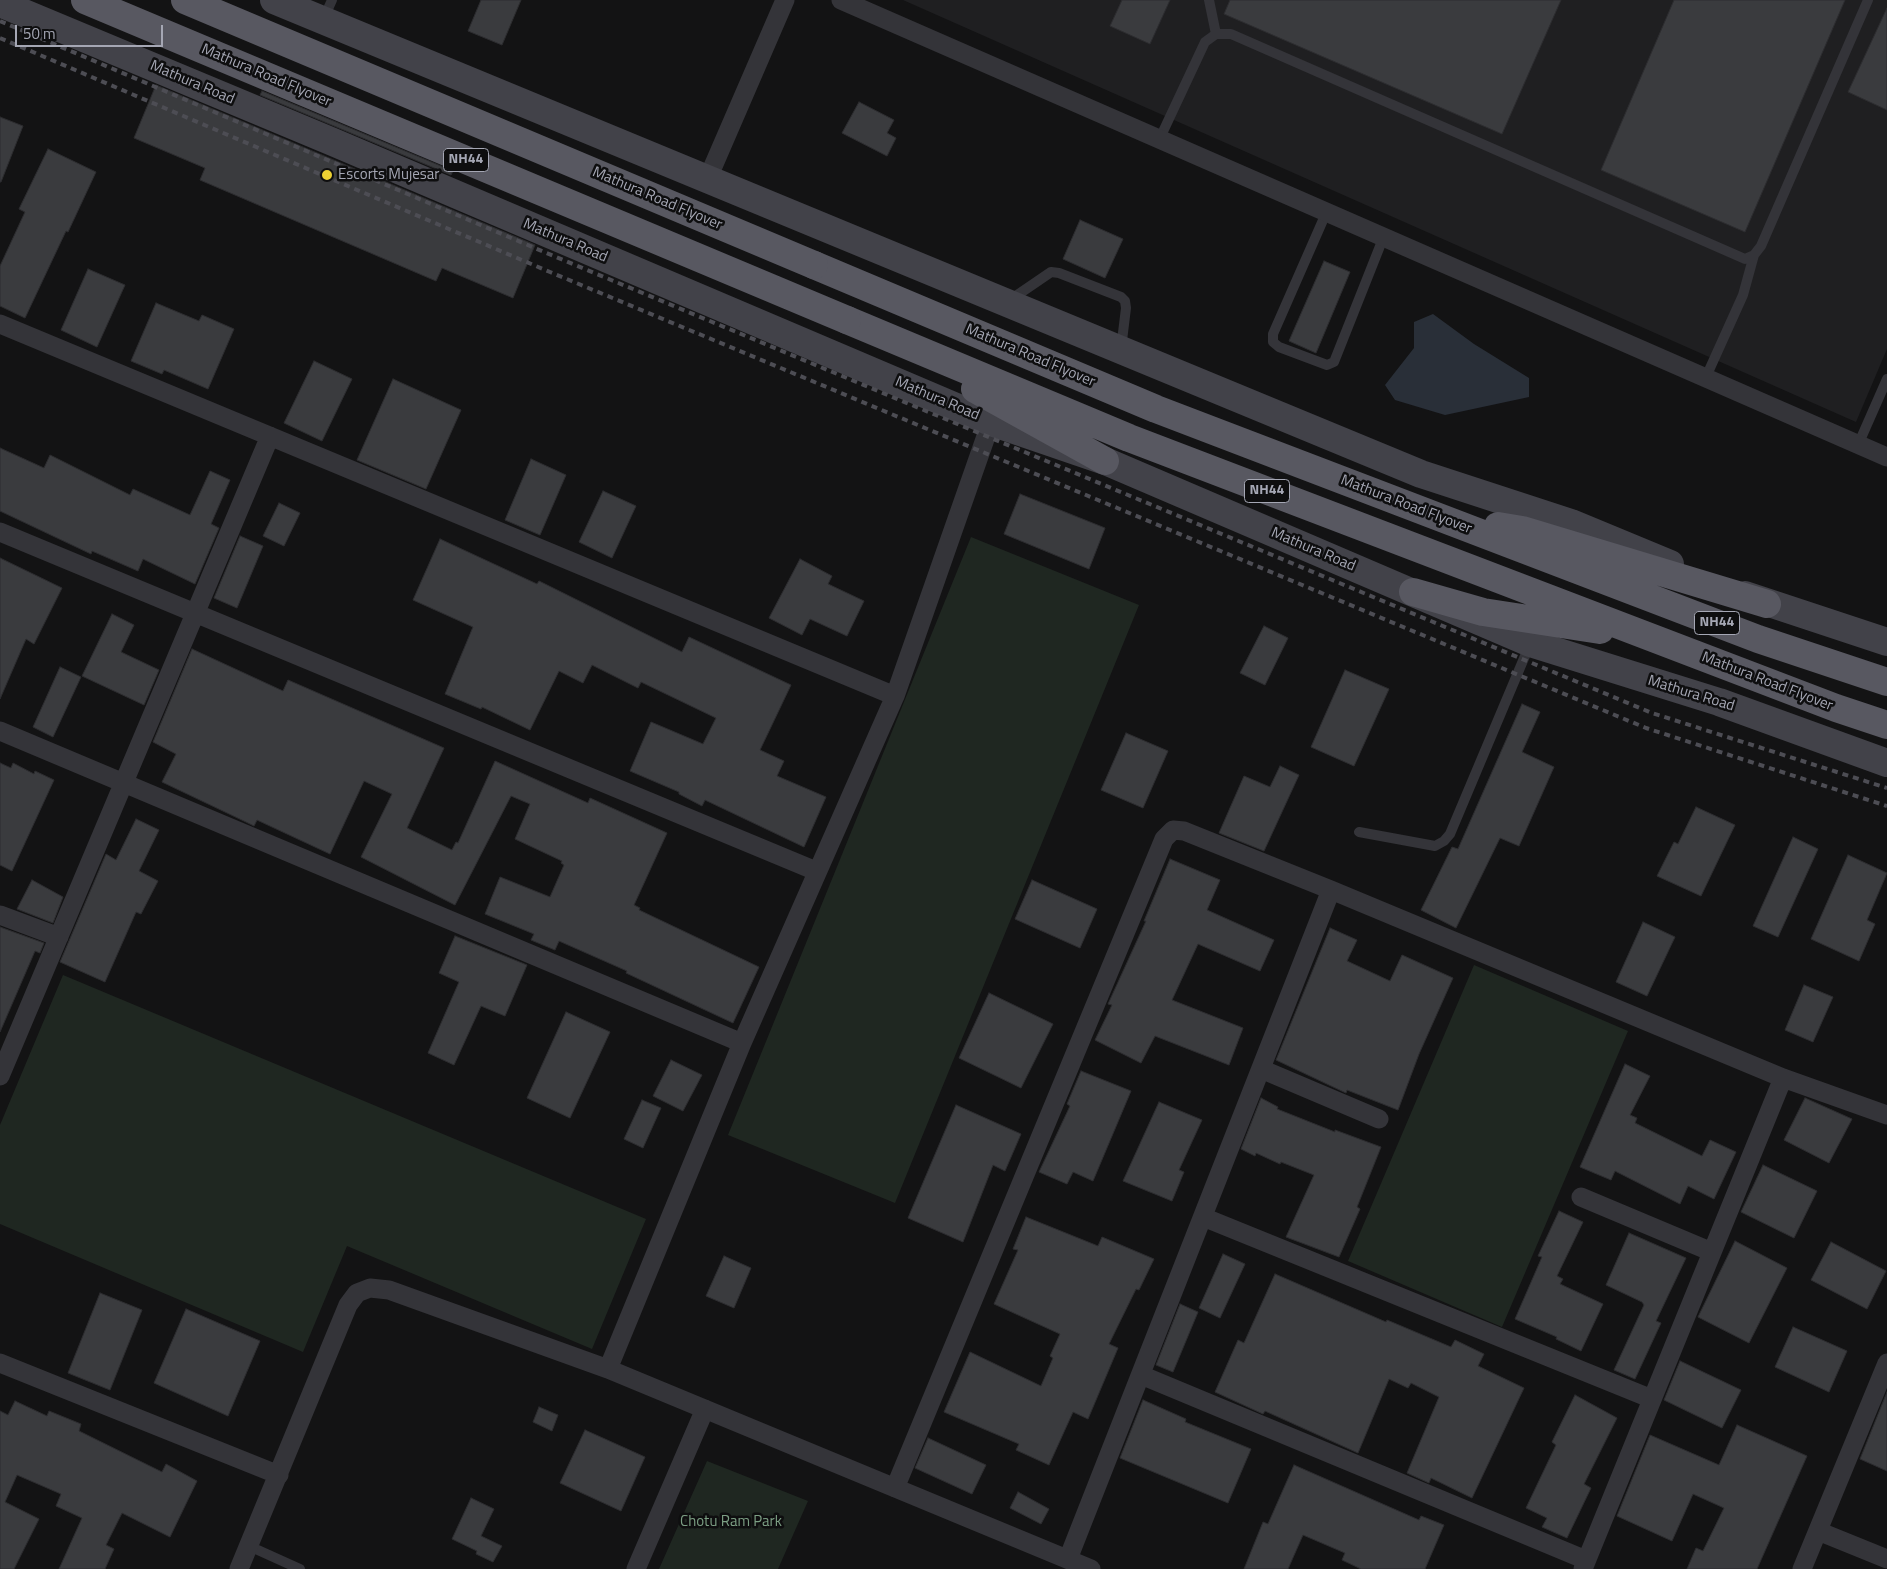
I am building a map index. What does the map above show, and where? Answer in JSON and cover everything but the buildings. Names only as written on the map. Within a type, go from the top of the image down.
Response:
[{"type":"highway","name":"Mathura Road Flyover","points":[[85,0],[890,338]]},
{"type":"highway","name":"Mathura Road Flyover","points":[[185,0],[1156,409],[1758,639],[1887,682]]},
{"type":"highway","points":[[890,338],[998,403],[1106,461]]},
{"type":"highway","name":"NH44","points":[[890,338],[1129,438],[1649,636]]},
{"type":"highway","points":[[1433,516],[1522,530],[1767,604]]},
{"type":"highway","points":[[1413,592],[1483,612],[1649,636]]},
{"type":"highway","name":"Mathura Road Flyover","points":[[1649,636],[1887,725]]},
{"type":"main road","points":[[274,0],[328,10],[708,178],[1005,304],[1421,474],[1571,523],[1767,604],[1887,642]]},
{"type":"main road","name":"Mathura Road","points":[[0,3],[333,142],[991,422],[1106,461],[1530,643],[1719,702],[1887,763]]},
{"type":"street","points":[[708,178],[785,0]]},
{"type":"street","points":[[840,0],[1160,138],[1887,457]]},
{"type":"street","points":[[0,324],[894,696]]},
{"type":"street","points":[[608,1369],[742,1043],[894,696],[991,422]]},
{"type":"street","points":[[0,1076],[270,436]]},
{"type":"street","points":[[0,532],[816,871]]},
{"type":"street","points":[[0,730],[742,1043]]},
{"type":"street","points":[[895,1488],[1164,840],[1173,830],[1184,831],[1331,890],[1783,1078],[1887,1115]]},
{"type":"street","points":[[1068,1559],[1331,890]]},
{"type":"street","points":[[0,915],[59,937]]},
{"type":"street","points":[[1261,1069],[1379,1119]]},
{"type":"street","points":[[1140,1374],[1585,1564],[1783,1078]]},
{"type":"street","points":[[1581,1197],[1712,1252]]},
{"type":"street","points":[[1203,1217],[1652,1399]]},
{"type":"street","points":[[239,1569],[348,1305],[357,1293],[370,1288],[389,1290],[608,1369],[1091,1569]]},
{"type":"street","points":[[0,1363],[278,1475]]},
{"type":"street","points":[[1802,1569],[1887,1363]]},
{"type":"street","points":[[636,1569],[705,1409]]},
{"type":"street","points":[[1818,1531],[1887,1560]]},
{"type":"lane","points":[[1209,0],[1216,34]]},
{"type":"lane","points":[[1706,378],[1743,295],[1754,255],[1761,246],[1868,0]]},
{"type":"lane","points":[[1160,138],[1205,42],[1216,34],[1231,34],[1745,259],[1754,255]]},
{"type":"lane","points":[[1327,211],[1273,334],[1274,342],[1279,347],[1326,365],[1334,362],[1384,236]]},
{"type":"lane","points":[[1005,304],[1051,272],[1059,273],[1120,297],[1125,301],[1126,308],[1120,351]]},
{"type":"lane","points":[[1858,445],[1887,379]]},
{"type":"lane","points":[[1359,832],[1436,846],[1444,842],[1450,834],[1530,643]]},
{"type":"lane","points":[[249,1546],[300,1569]]},
{"type":"shaded area","points":[[903,0],[1887,0],[1887,349],[1856,422]]},
{"type":"shaded area","points":[[1433,314],[1474,344],[1529,378],[1529,397],[1445,415],[1395,400],[1385,385],[1414,348],[1414,322]]},
{"type":"green space","points":[[971,537],[1139,605],[895,1203],[728,1135]]},
{"type":"green space","points":[[1474,965],[1628,1031],[1502,1327],[1348,1261]]},
{"type":"green space","points":[[63,975],[646,1219],[592,1349],[347,1246],[303,1352],[0,1224],[0,1125]]},
{"type":"green space","name":"Chotu Ram Park","points":[[707,1461],[808,1501],[778,1569],[659,1569]]},
{"type":"railway","points":[[0,21],[556,257],[1652,713],[1887,788]]},
{"type":"railway","points":[[0,38],[550,272],[1646,728],[1887,806]]},
{"type":"place","name":"Escorts Mujesar","points":[[327,175]]}]
